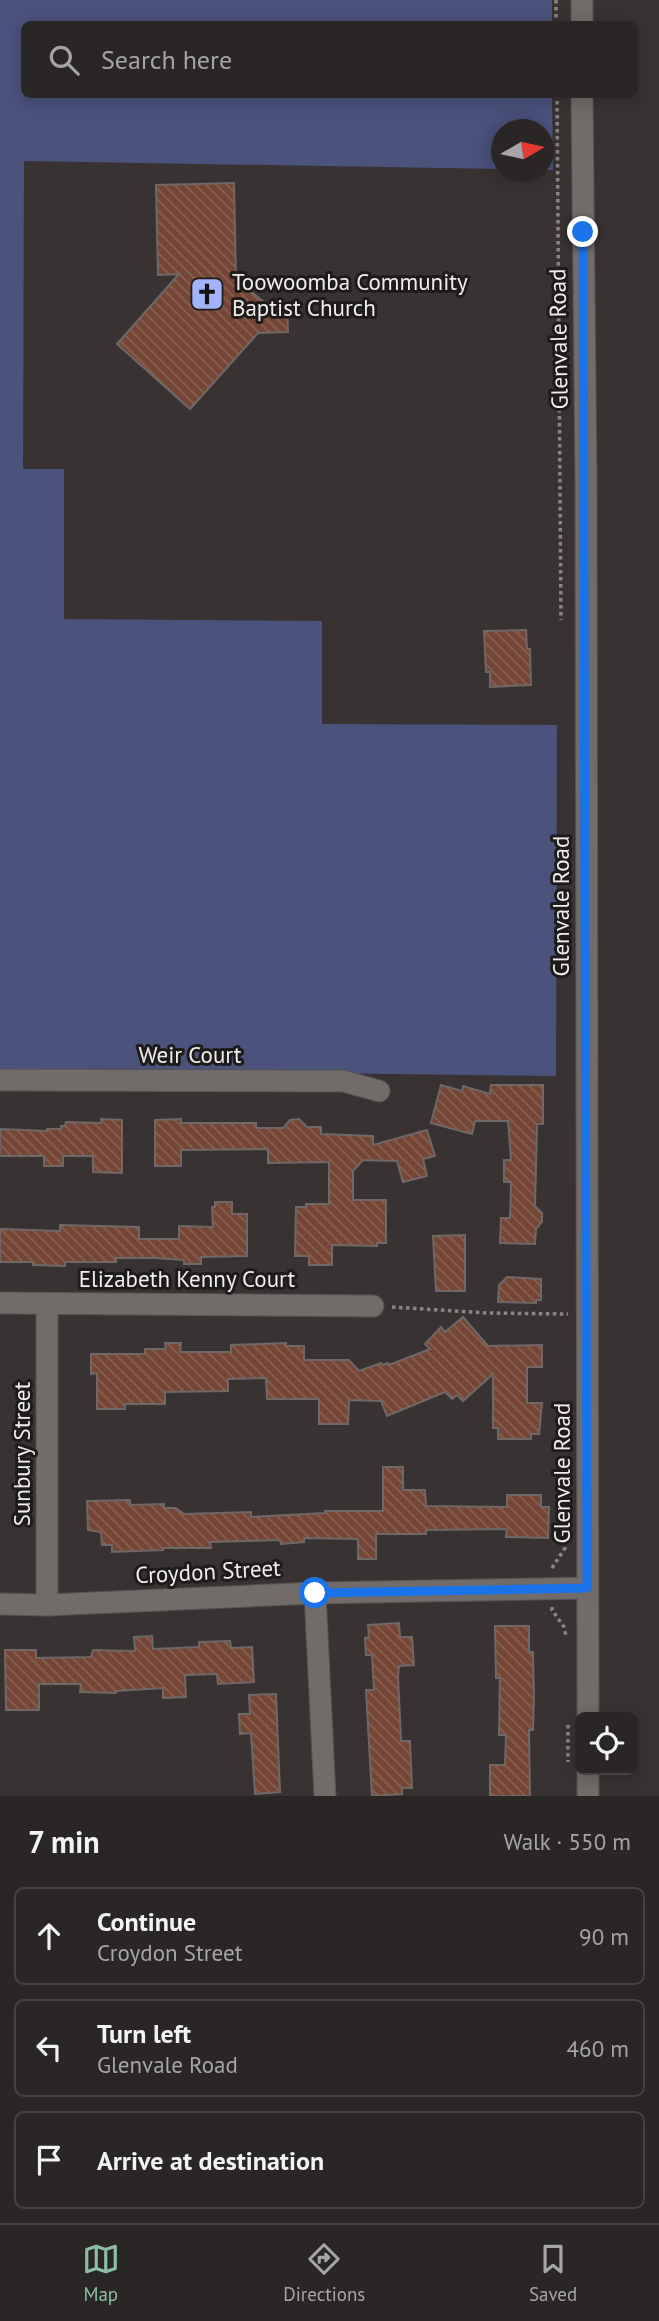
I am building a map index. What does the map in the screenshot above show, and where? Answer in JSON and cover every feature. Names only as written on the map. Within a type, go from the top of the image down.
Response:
[{"type":"street","points":[[582,0],[582,21]]},
{"type":"street","name":"Glenvale Road","points":[[578,1712],[587,1588],[586,470],[582,98]]},
{"type":"street","name":"Weir Court","points":[[0,1080],[343,1081],[379,1091]]},
{"type":"street","name":"Elizabeth Kenny Court","points":[[0,1303],[373,1306]]},
{"type":"street","name":"Sunbury Street","points":[[47,1304],[47,1605]]},
{"type":"street","name":"Croydon Street","points":[[0,1604],[47,1605],[315,1593],[587,1588]]},
{"type":"street","points":[[315,1593],[325,1796]]},
{"type":"street","points":[[580,1775],[588,1796]]},
{"type":"path","points":[[556,0],[556,21]]},
{"type":"path","points":[[557,98],[561,620]]},
{"type":"path","points":[[373,1306],[487,1314],[568,1314]]},
{"type":"path","points":[[565,1518],[565,1548],[551,1569],[552,1610],[564,1627],[567,1640]]},
{"type":"shaded area","points":[[0,0],[552,0],[552,21],[21,21],[21,98],[552,98],[552,119],[491,119],[491,169],[24,161],[23,469],[64,469],[64,619],[322,621],[322,724],[557,725],[556,1076],[0,1069]]},
{"type":"building","name":"Toowoomba Community Baptist Church","points":[[234,183],[236,280],[268,305],[287,305],[288,332],[258,333],[190,409],[117,344],[179,274],[158,275],[156,185]]},
{"type":"building","points":[[526,630],[527,649],[530,649],[531,685],[490,687],[490,672],[486,672],[484,631]]},
{"type":"building","points":[[441,1085],[462,1091],[463,1086],[490,1094],[491,1085],[543,1085],[543,1124],[537,1124],[535,1206],[542,1213],[542,1222],[536,1229],[535,1244],[500,1243],[501,1218],[510,1218],[511,1182],[504,1182],[504,1160],[511,1160],[508,1121],[475,1121],[472,1134],[431,1123]]},
{"type":"building","points":[[101,1119],[122,1120],[122,1173],[93,1172],[93,1156],[63,1156],[63,1166],[44,1166],[44,1156],[0,1156],[0,1129],[47,1131],[61,1129],[66,1122],[101,1123]]},
{"type":"building","points":[[181,1119],[181,1123],[256,1123],[256,1128],[283,1128],[290,1120],[299,1119],[307,1127],[321,1127],[321,1134],[373,1136],[373,1145],[427,1130],[435,1156],[423,1159],[427,1176],[403,1182],[397,1161],[363,1160],[353,1171],[353,1200],[386,1200],[386,1243],[377,1243],[377,1246],[332,1245],[332,1265],[309,1265],[309,1256],[295,1256],[296,1207],[329,1204],[329,1162],[268,1163],[268,1149],[181,1150],[181,1166],[155,1166],[155,1120]]},
{"type":"building","points":[[215,1202],[232,1202],[232,1214],[247,1214],[247,1256],[201,1257],[201,1264],[184,1264],[184,1260],[156,1258],[116,1258],[116,1262],[65,1262],[65,1266],[0,1262],[0,1229],[60,1231],[60,1225],[139,1227],[139,1239],[179,1239],[179,1226],[213,1227],[212,1207],[215,1207]]},
{"type":"building","points":[[465,1235],[465,1291],[436,1291],[433,1236]]},
{"type":"building","points":[[507,1277],[541,1279],[541,1300],[536,1300],[536,1303],[498,1302],[499,1285]]},
{"type":"building","points":[[463,1317],[488,1346],[542,1345],[542,1367],[527,1367],[527,1403],[542,1403],[539,1434],[531,1434],[531,1439],[498,1439],[498,1428],[493,1428],[493,1374],[463,1401],[457,1395],[452,1399],[445,1392],[387,1416],[381,1401],[349,1400],[348,1424],[319,1424],[319,1399],[267,1399],[266,1378],[228,1379],[228,1391],[165,1392],[165,1404],[125,1404],[125,1409],[97,1409],[97,1373],[91,1374],[91,1354],[145,1354],[145,1349],[166,1349],[165,1343],[181,1343],[180,1352],[231,1352],[231,1345],[286,1343],[286,1346],[304,1346],[304,1360],[349,1360],[359,1371],[381,1363],[389,1365],[430,1349],[425,1344],[441,1327],[445,1332]]},
{"type":"building","points":[[383,1467],[403,1467],[403,1490],[425,1490],[426,1506],[507,1507],[507,1495],[541,1495],[541,1507],[549,1507],[548,1538],[506,1537],[507,1529],[376,1534],[376,1559],[358,1559],[358,1539],[304,1538],[304,1542],[281,1544],[280,1540],[210,1542],[211,1548],[112,1552],[112,1545],[102,1545],[101,1532],[88,1530],[87,1501],[130,1500],[130,1505],[164,1504],[164,1508],[176,1508],[184,1514],[251,1512],[251,1517],[325,1511],[383,1511]]},
{"type":"building","points":[[399,1623],[400,1637],[412,1637],[414,1665],[399,1666],[398,1676],[401,1741],[410,1741],[412,1788],[402,1788],[402,1794],[372,1796],[366,1690],[374,1690],[372,1655],[366,1655],[365,1638],[369,1637],[368,1625]]},
{"type":"building","points":[[495,1626],[529,1626],[529,1652],[533,1652],[534,1699],[533,1730],[529,1730],[530,1796],[490,1796],[490,1765],[505,1765],[506,1735],[499,1735],[500,1678],[496,1678]]},
{"type":"building","points":[[152,1636],[153,1649],[199,1647],[199,1642],[230,1641],[231,1648],[252,1647],[254,1682],[218,1684],[217,1674],[185,1675],[186,1697],[163,1698],[163,1688],[116,1693],[80,1692],[81,1684],[39,1684],[39,1710],[6,1710],[5,1650],[36,1650],[36,1658],[91,1657],[93,1650],[135,1651],[134,1637]]},
{"type":"building","points":[[276,1694],[280,1792],[255,1794],[251,1733],[240,1734],[239,1714],[250,1714],[249,1695]]},
{"type":"place","name":"Toowoomba Community Baptist Church","points":[[207,294]]},
{"type":"route","points":[[315,1593],[587,1588],[583,232]]}]
